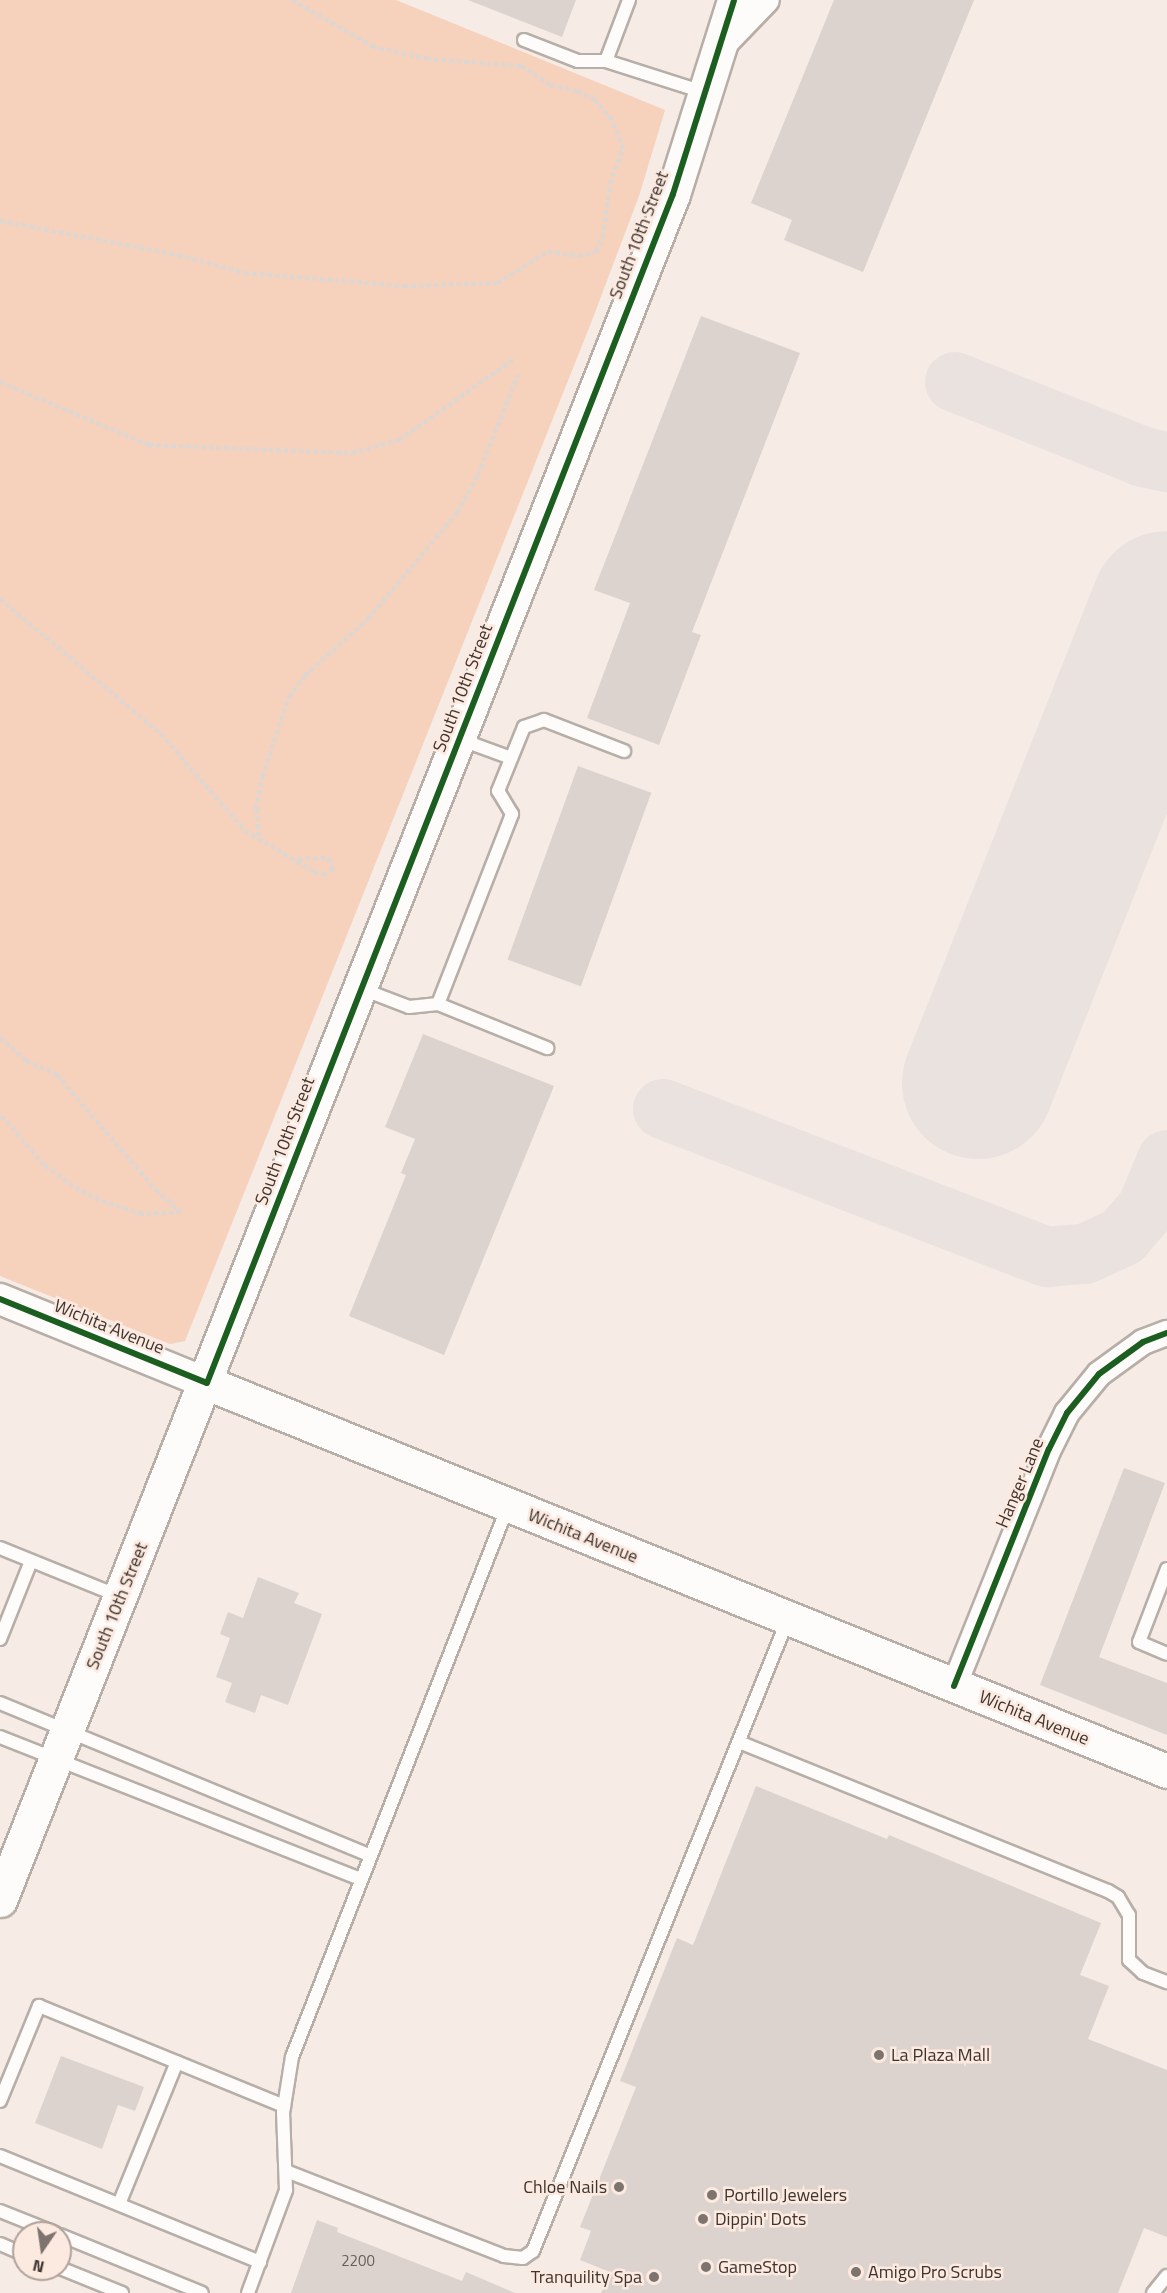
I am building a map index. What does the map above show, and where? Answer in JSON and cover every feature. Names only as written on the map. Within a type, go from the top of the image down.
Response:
[{"type":"main road","name":"South 10th Street","points":[[2,1887],[207,1383],[672,194],[734,0]]},
{"type":"main road","name":"Wichita Avenue","points":[[207,1383],[1167,1771]]},
{"type":"street","points":[[717,52],[767,0]]},
{"type":"street","name":"Wichita Avenue","points":[[0,1299],[207,1383]]},
{"type":"street","name":"Hanger Lane","points":[[954,1686],[1048,1449],[1067,1413],[1099,1374],[1143,1342],[1167,1334]]},
{"type":"lane","points":[[606,61],[629,0]]},
{"type":"lane","points":[[524,40],[578,61],[606,61],[705,92]]},
{"type":"lane","points":[[438,1004],[512,814],[498,791],[524,727],[544,720],[624,751]]},
{"type":"lane","points":[[459,739],[511,758]]},
{"type":"lane","points":[[361,989],[410,1007],[438,1004],[547,1048]]},
{"type":"lane","points":[[248,2293],[284,2195],[286,2171],[284,2106],[294,2051],[369,1854],[508,1505]]},
{"type":"lane","points":[[0,1548],[120,1597]]},
{"type":"lane","points":[[0,1639],[31,1561]]},
{"type":"lane","points":[[1167,1569],[1139,1642],[1167,1654]]},
{"type":"lane","points":[[286,2171],[504,2256],[523,2258],[533,2251],[788,1619]]},
{"type":"lane","points":[[0,1703],[62,1744],[360,1879]]},
{"type":"lane","points":[[0,1737],[62,1744],[369,1854]]},
{"type":"lane","points":[[739,1742],[1108,1891],[1118,1897],[1129,1916],[1129,1960],[1143,1972],[1167,1982]]},
{"type":"lane","points":[[0,2101],[39,2006],[284,2106]]},
{"type":"lane","points":[[119,2204],[177,2062]]},
{"type":"lane","points":[[0,2156],[260,2262]]},
{"type":"lane","points":[[0,2211],[25,2221]]},
{"type":"lane","points":[[72,2240],[202,2293]]},
{"type":"lane","points":[[72,2273],[122,2293]]},
{"type":"lane","points":[[1153,2293],[1167,2276]]},
{"type":"path","points":[[0,221],[178,255],[245,273],[301,274],[405,286],[497,283],[548,252],[579,256],[596,252],[603,237],[610,184],[623,149],[612,120],[595,100],[577,91],[550,85],[521,66],[428,59],[374,47],[292,0]]},
{"type":"path","points":[[0,382],[149,445],[352,453],[399,440],[513,360]]},
{"type":"path","points":[[259,836],[256,809],[262,777],[289,697],[305,676],[368,619],[457,513],[478,475],[518,375]]},
{"type":"path","points":[[0,599],[161,734],[245,831],[259,836],[295,859],[323,875],[333,870],[331,861],[325,858],[295,859]]},
{"type":"path","points":[[0,1038],[26,1061],[57,1075],[156,1190],[181,1212],[142,1214],[99,1200],[73,1186],[44,1166],[0,1114]]},
{"type":"shaded area","points":[[0,0],[396,0],[665,110],[639,196],[591,323],[185,1341],[170,1344],[0,1276]]},
{"type":"building","points":[[468,0],[576,0],[562,37]]},
{"type":"building","points":[[834,0],[974,0],[863,272],[784,240],[792,220],[751,203]]},
{"type":"building","points":[[701,316],[800,353],[692,632],[701,635],[659,745],[587,718],[630,603],[594,590]]},
{"type":"building","points":[[578,766],[651,793],[581,986],[508,960]]},
{"type":"building","points":[[423,1034],[554,1086],[444,1355],[349,1316],[406,1175],[401,1173],[415,1139],[385,1127]]},
{"type":"building","points":[[1124,1468],[1165,1483],[1099,1657],[1167,1683],[1167,1735],[1040,1685]]},
{"type":"building","points":[[258,1577],[299,1593],[294,1603],[322,1614],[288,1705],[261,1695],[255,1713],[225,1702],[232,1683],[216,1677],[230,1638],[220,1634],[228,1612],[243,1618]]},
{"type":"building","name":"La Plaza Mall","points":[[756,1786],[887,1839],[889,1835],[1101,1923],[1080,1975],[1109,1986],[1088,2039],[1167,2070],[1167,2237],[1144,2228],[1118,2293],[601,2293],[610,2272],[580,2260],[591,2231],[580,2227],[636,2087],[620,2081],[677,1938],[693,1945]]},
{"type":"building","points":[[61,2056],[144,2087],[135,2111],[118,2105],[102,2149],[35,2123]]},
{"type":"building","points":[[317,2220],[338,2228],[337,2232],[462,2281],[466,2272],[515,2293],[291,2293]]},
{"type":"taxiway","points":[[955,382],[1143,457],[1167,462]]},
{"type":"taxiway","points":[[663,1109],[1047,1257],[1085,1254],[1122,1237],[1147,1208],[1167,1160]]},
{"type":"runway","points":[[978,1083],[1167,607]]},
{"type":"cycle path","points":[[0,1299],[207,1383],[673,194],[734,0]]},
{"type":"cycle path","points":[[954,1686],[1049,1449],[1067,1413],[1099,1374],[1143,1342],[1167,1333]]},
{"type":"place","name":"La Plaza Mall","points":[[879,2055]]},
{"type":"place","name":"Chloe Nails","points":[[619,2187]]},
{"type":"place","name":"Portillo Jewelers","points":[[712,2195]]},
{"type":"place","name":"Dippin' Dots","points":[[703,2219]]},
{"type":"place","name":"GameStop","points":[[706,2267]]},
{"type":"place","name":"Amigo Pro Scrubs","points":[[856,2272]]},
{"type":"place","name":"Tranquility Spa","points":[[654,2277]]}]
